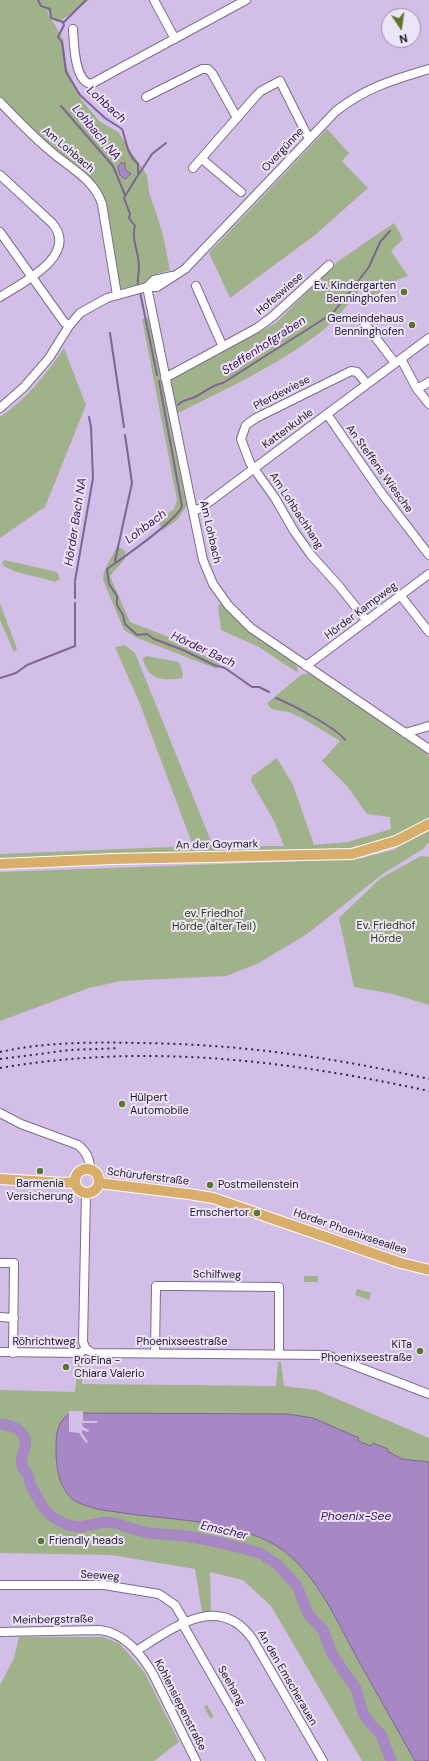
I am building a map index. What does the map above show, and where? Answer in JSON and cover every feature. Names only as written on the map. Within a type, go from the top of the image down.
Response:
[{"type":"main road","name":"An der Goymark","points":[[0,864],[112,859],[352,854],[396,842],[429,824]]},
{"type":"main road","points":[[90,1169],[98,1176],[99,1183],[96,1189],[86,1193],[79,1189],[75,1182],[79,1172],[90,1169]]},
{"type":"main road","points":[[0,1179],[64,1183],[75,1182]]},
{"type":"main road","name":"Schüruferstraße","points":[[99,1183],[202,1196],[264,1214]]},
{"type":"main road","name":"Hörder Phoenixseeallee","points":[[264,1214],[401,1263],[429,1270]]},
{"type":"street","points":[[154,0],[175,39]]},
{"type":"street","points":[[73,29],[76,64],[85,82],[90,84],[246,0]]},
{"type":"street","points":[[146,97],[202,68],[208,69],[212,73],[236,118]]},
{"type":"street","name":"Overgünne","points":[[0,408],[24,387],[49,358],[69,326],[80,314],[93,305],[117,295],[142,288],[158,287],[191,263],[336,111],[358,95],[395,78],[429,69]]},
{"type":"street","points":[[193,168],[261,91],[280,81],[310,138]]},
{"type":"street","name":"Am Lohbach","points":[[0,102],[26,130],[85,178],[97,193],[102,204],[117,295]]},
{"type":"street","points":[[202,159],[241,192]]},
{"type":"street","points":[[0,175],[58,230],[60,245],[57,255],[31,277],[0,297]]},
{"type":"street","points":[[0,232],[64,322],[69,326]]},
{"type":"street","name":"Hofeswiese","points":[[165,378],[222,345],[257,328],[272,317],[329,265]]},
{"type":"street","points":[[196,286],[222,345]]},
{"type":"street","name":"Am Lohbach","points":[[142,288],[165,378],[204,560],[212,584],[228,605],[251,628],[429,749]]},
{"type":"street","points":[[362,320],[398,361],[429,404]]},
{"type":"street","name":"Kattenkuhle","points":[[193,511],[429,338]]},
{"type":"street","name":"Pferdewiese","points":[[254,467],[246,455],[241,438],[246,424],[351,371],[357,372],[367,384]]},
{"type":"street","points":[[417,389],[429,382]]},
{"type":"street","name":"An Steffens Wiesche","points":[[327,414],[380,491],[429,555]]},
{"type":"street","name":"Am Lohbachhang","points":[[254,467],[311,555],[339,586],[366,621]]},
{"type":"street","name":"Hörder Kampweg","points":[[306,666],[429,574]]},
{"type":"street","points":[[400,595],[429,632]]},
{"type":"street","points":[[406,734],[429,726]]},
{"type":"street","points":[[0,1113],[21,1124],[78,1145],[84,1150],[87,1156],[90,1169]]},
{"type":"street","points":[[86,1193],[83,1342],[86,1349]]},
{"type":"street","points":[[0,1263],[14,1263],[13,1352]]},
{"type":"street","name":"Schilfweg","points":[[155,1352],[156,1286],[279,1287],[279,1353]]},
{"type":"street","points":[[0,1317],[14,1318]]},
{"type":"street","name":"Phoenixseestraße","points":[[86,1349],[93,1353],[279,1353],[327,1355],[429,1394]]},
{"type":"street","name":"Röhrichtweg","points":[[0,1352],[80,1353],[86,1349]]},
{"type":"street","name":"Seeweg","points":[[0,1586],[104,1585],[159,1594],[175,1605],[184,1622]]},
{"type":"street","name":"An den Emscherauen","points":[[136,1651],[184,1622],[200,1616],[220,1616],[232,1620],[244,1628],[253,1640],[323,1761]]},
{"type":"street","name":"Seehang","points":[[184,1622],[261,1761]]},
{"type":"street","name":"Kohlensiepenstraße","points":[[106,1630],[124,1639],[136,1651],[153,1674],[196,1761]]},
{"type":"street","name":"Meinbergstraße","points":[[0,1632],[106,1630]]},
{"type":"green space","points":[[0,0],[89,0],[68,16],[57,22],[45,8],[63,39],[67,68],[81,99],[99,121],[118,132],[147,175],[149,192],[162,231],[170,270],[153,275],[142,284],[119,289],[103,199],[99,191],[83,173],[34,134],[0,100]]},
{"type":"green space","points":[[327,129],[349,153],[342,161],[368,188],[315,235],[230,298],[209,253]]},
{"type":"green space","points":[[394,223],[403,239],[391,251],[408,276],[389,283],[371,300],[361,289],[329,325],[301,347],[248,378],[176,414],[170,379],[276,323],[337,262]]},
{"type":"green space","points":[[150,317],[188,504],[177,520],[163,530],[157,521],[174,509],[177,500],[142,319]]},
{"type":"green space","points":[[64,348],[86,405],[45,507],[0,538],[0,417],[10,410],[35,386]]},
{"type":"green space","points":[[117,546],[125,551],[125,559],[110,576],[130,622],[187,644],[193,651],[220,662],[217,669],[137,638],[124,630],[103,580],[106,567]]},
{"type":"green space","points":[[4,560],[57,572],[60,579],[55,582],[12,570],[2,564]]},
{"type":"green space","points":[[222,602],[292,659],[297,666],[298,673],[259,647],[221,630],[218,607]]},
{"type":"green space","points":[[0,603],[17,649],[14,652],[0,620]]},
{"type":"green space","points":[[125,645],[135,653],[213,846],[284,846],[274,821],[251,781],[252,776],[277,758],[293,785],[314,845],[348,842],[391,829],[390,817],[367,814],[347,786],[322,761],[340,741],[291,713],[272,709],[267,703],[301,675],[309,673],[429,755],[429,818],[382,841],[353,848],[334,850],[267,850],[0,859],[0,854],[193,846],[140,704],[115,647]]},
{"type":"green space","points":[[146,656],[179,662],[183,673],[182,678],[162,679],[152,675],[145,666],[143,659]]},
{"type":"green space","name":"ev. Friedhof Hörde (alter Teil)","points":[[429,830],[429,842],[423,849],[384,873],[307,934],[257,964],[226,976],[121,981],[89,988],[0,1021],[0,872],[358,859],[393,850]]},
{"type":"green space","name":"Ev. Friedhof Hörde","points":[[421,856],[429,857],[429,1005],[393,994],[354,987],[339,918],[381,878]]},
{"type":"green space","points":[[304,1276],[318,1276],[318,1282],[304,1282]]},
{"type":"green space","points":[[357,1289],[371,1293],[369,1300],[355,1295]]},
{"type":"green space","points":[[78,1359],[82,1359],[82,1384],[276,1386],[278,1362],[281,1362],[284,1386],[316,1390],[429,1438],[429,1761],[362,1761],[271,1606],[243,1580],[210,1572],[211,1612],[202,1612],[195,1569],[111,1555],[0,1553],[0,1390],[75,1392]]},
{"type":"green space","points":[[19,1637],[103,1637],[120,1644],[145,1673],[179,1742],[154,1761],[0,1761],[0,1685],[14,1658]]},
{"type":"green space","points":[[207,1705],[214,1717],[210,1718],[204,1707]]},
{"type":"water","points":[[121,163],[125,163],[125,169],[131,174],[125,179],[120,175],[118,168]]},
{"type":"water","name":"Phoenix-See","points":[[70,1413],[288,1414],[313,1418],[359,1438],[358,1441],[371,1446],[373,1443],[388,1449],[387,1451],[402,1459],[429,1462],[429,1761],[415,1761],[326,1600],[307,1573],[284,1551],[268,1541],[231,1528],[103,1510],[83,1505],[71,1498],[60,1480],[56,1451],[59,1425]]},
{"type":"pier","points":[[69,1411],[83,1411],[83,1421],[97,1421],[97,1423],[82,1423],[83,1427],[89,1430],[88,1432],[82,1430],[82,1433],[88,1442],[86,1443],[79,1433],[69,1432]]},
{"type":"waterway","name":"Lohbach","points":[[38,0],[41,6],[50,9],[51,18],[63,22],[64,25],[58,37],[62,42],[66,72],[80,95],[105,118],[122,129],[129,152],[138,164],[138,175],[124,198],[130,214],[129,218],[135,226],[134,236],[139,267],[138,286]]},
{"type":"waterway","points":[[63,23],[86,0]]},
{"type":"waterway","name":"Lohbach NA","points":[[61,106],[113,166],[125,195]]},
{"type":"waterway","name":"Lohbach NA","points":[[139,174],[152,154],[166,143]]},
{"type":"waterway","name":"Steffenhofgraben","points":[[178,405],[212,387],[223,383],[333,313],[369,267],[380,242],[390,231]]},
{"type":"waterway","name":"Lohbach","points":[[140,292],[157,375]]},
{"type":"waterway","points":[[110,333],[124,427]]},
{"type":"waterway","name":"Lohbach","points":[[159,381],[182,506],[178,513],[160,530],[107,569],[109,584],[117,596],[117,605],[123,615],[125,624],[137,635],[147,634],[154,639],[183,650],[214,665],[225,668],[252,687],[259,687],[269,692]]},
{"type":"waterway","name":"Hörder Bach NA","points":[[75,581],[93,478],[91,427],[89,417]]},
{"type":"waterway","name":"Lohbach NA","points":[[115,561],[132,483],[125,435]]},
{"type":"waterway","name":"Hörder Bach NA","points":[[75,583],[75,598]]},
{"type":"waterway","name":"Hörder Bach","points":[[0,678],[16,673],[27,665],[75,646],[75,603]]},
{"type":"waterway","name":"Hörder Bach","points":[[276,698],[324,723],[345,740]]},
{"type":"waterway","name":"Emscher","points":[[0,1424],[14,1427],[22,1433],[25,1441],[25,1447],[21,1463],[29,1477],[30,1484],[44,1509],[54,1518],[67,1525],[80,1527],[105,1522],[114,1523],[148,1533],[187,1536],[227,1544],[260,1553],[277,1564],[297,1586],[308,1614],[323,1630],[332,1654],[356,1689],[363,1713],[371,1725],[381,1734],[391,1761]]},
{"type":"railway","points":[[0,1052],[51,1044],[86,1043],[139,1043],[212,1046],[321,1058],[429,1079]]},
{"type":"railway","points":[[0,1059],[70,1050],[119,1048]]},
{"type":"railway","points":[[0,1068],[55,1061],[109,1057],[162,1056],[216,1058],[322,1071],[429,1091]]},
{"type":"place","name":"Ev. Kindergarten Benninghofen","points":[[404,292]]},
{"type":"place","name":"Gemeindehaus Benninghofen","points":[[412,325]]},
{"type":"place","name":"Hülpert Automobile","points":[[122,1104]]},
{"type":"place","name":"Barmenia Versicherung","points":[[40,1171]]},
{"type":"place","name":"Postmeilenstein","points":[[210,1185]]},
{"type":"place","name":"Emschertor","points":[[257,1213]]},
{"type":"place","name":"KiTa Phoenixseestraße","points":[[420,1351]]},
{"type":"place","name":"ProFina - Chiara Valerio","points":[[66,1367]]},
{"type":"place","name":"Friendly heads","points":[[41,1541]]}]
